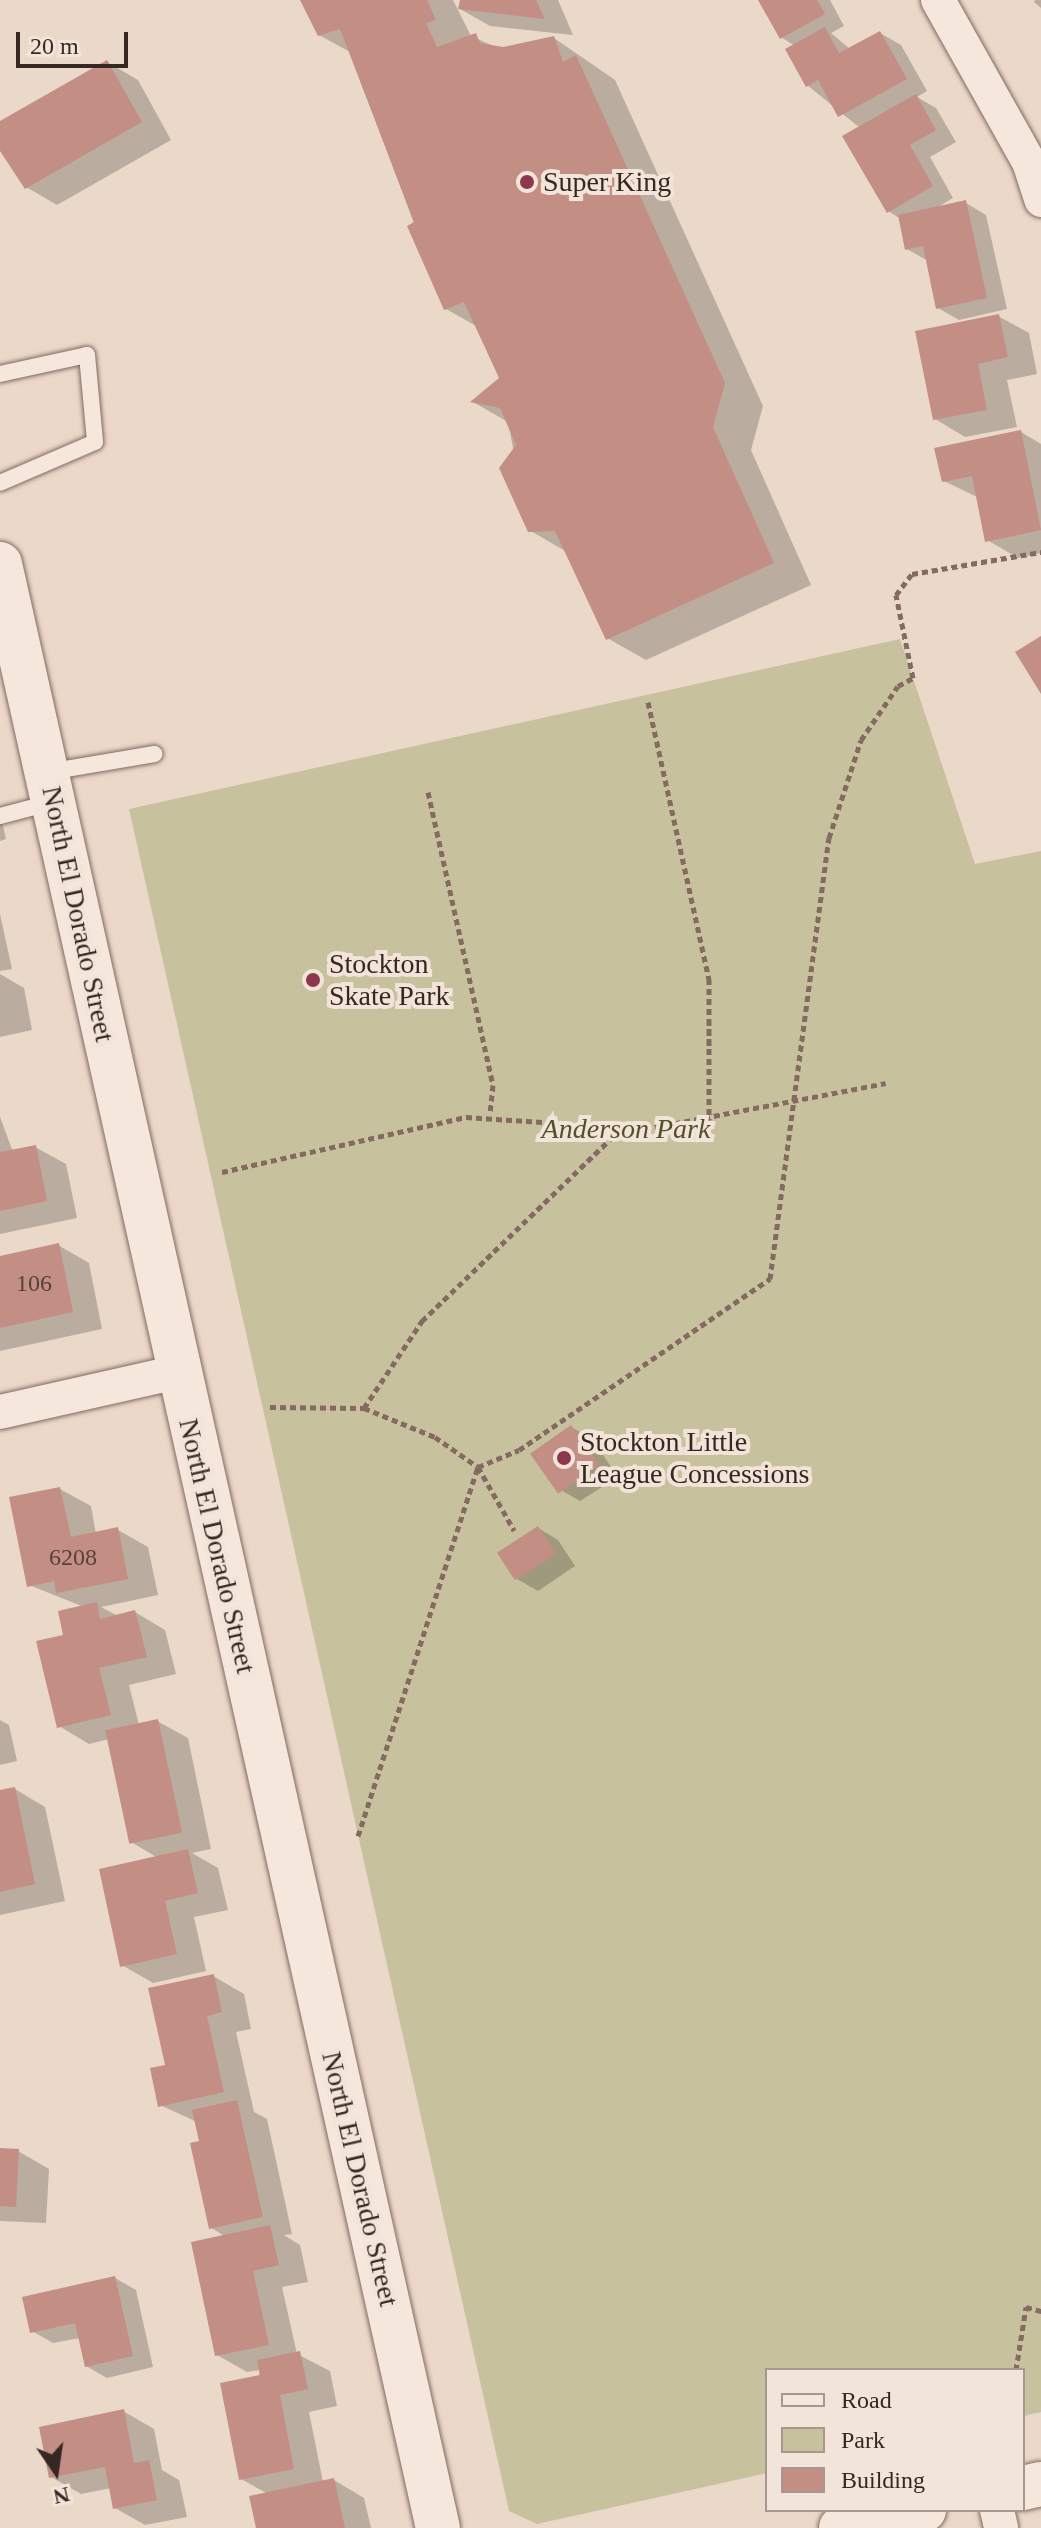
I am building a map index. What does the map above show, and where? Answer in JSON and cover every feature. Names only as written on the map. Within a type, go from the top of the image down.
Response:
[{"type":"main road","name":"North El Dorado Street","points":[[0,564],[438,2528]]},
{"type":"main road","points":[[841,2528],[915,2512]]},
{"type":"street","points":[[938,0],[1029,162],[1041,200]]},
{"type":"street","points":[[0,1412],[178,1372]]},
{"type":"lane","points":[[0,374],[87,355],[95,442],[0,483]]},
{"type":"lane","points":[[0,816],[50,787],[154,754]]},
{"type":"path","points":[[358,1836],[478,1467],[519,1450],[770,1279],[829,838],[842,785],[861,740],[898,686],[913,678],[896,595],[912,574],[1041,552]]},
{"type":"path","points":[[648,702],[709,979],[709,1120]]},
{"type":"path","points":[[428,792],[493,1085],[490,1114]]},
{"type":"path","points":[[222,1172],[490,1114],[623,1127],[709,1120],[886,1083]]},
{"type":"path","points":[[364,1408],[422,1321],[623,1127]]},
{"type":"path","points":[[270,1407],[364,1408],[435,1437],[478,1467],[514,1530]]},
{"type":"path","points":[[1016,2368],[1026,2307],[1041,2311]]},
{"type":"green space","name":"Anderson Park","points":[[900,639],[975,864],[1041,851],[1041,2412],[1025,2416],[1025,2368],[765,2368],[765,2473],[537,2524],[509,2511],[129,809]]},
{"type":"building","points":[[300,0],[427,0],[436,20],[426,23],[437,47],[476,33],[480,43],[503,47],[554,36],[563,62],[576,55],[725,383],[713,427],[774,563],[606,640],[555,531],[528,532],[499,468],[516,445],[500,408],[470,402],[499,378],[464,302],[444,310],[407,226],[414,222],[340,29],[318,36]]},
{"type":"building","points":[[460,0],[536,0],[545,19],[458,9]]},
{"type":"building","points":[[758,0],[817,0],[825,14],[780,39]]},
{"type":"building","points":[[825,27],[839,53],[880,31],[907,79],[838,117],[818,80],[806,87],[785,49]]},
{"type":"building","points":[[107,60],[142,122],[25,189],[0,151],[0,121]]},
{"type":"building","points":[[916,94],[936,130],[910,145],[933,186],[887,213],[842,136]]},
{"type":"building","points":[[966,200],[987,298],[936,309],[923,246],[905,250],[898,215]]},
{"type":"building","points":[[999,314],[1008,357],[978,364],[987,410],[933,420],[915,331]]},
{"type":"building","points":[[1021,430],[1041,530],[985,542],[972,476],[942,482],[934,448]]},
{"type":"building","points":[[1041,636],[1041,694],[1015,652]]},
{"type":"building","points":[[36,1145],[47,1201],[0,1211],[0,1152]]},
{"type":"building","points":[[59,1243],[73,1312],[0,1328],[0,1256]]},
{"type":"building","name":"Stockton Little League Concessions","points":[[571,1425],[599,1465],[558,1494],[530,1454]]},
{"type":"building","points":[[60,1487],[71,1537],[118,1527],[128,1579],[56,1593],[54,1581],[27,1587],[9,1497]]},
{"type":"building","points":[[538,1526],[556,1554],[515,1580],[497,1553]]},
{"type":"building","points":[[97,1602],[100,1619],[135,1610],[147,1657],[99,1668],[111,1715],[57,1728],[36,1641],[63,1635],[58,1611]]},
{"type":"building","points":[[158,1719],[182,1832],[129,1844],[105,1730]]},
{"type":"building","points":[[15,1787],[35,1884],[0,1892],[0,1790]]},
{"type":"building","points":[[188,1849],[198,1893],[165,1901],[177,1954],[120,1967],[99,1869]]},
{"type":"building","points":[[214,1974],[222,2012],[207,2016],[224,2092],[158,2107],[150,2068],[165,2065],[148,1988]]},
{"type":"building","points":[[237,2100],[263,2217],[209,2229],[190,2143],[199,2141],[192,2110]]},
{"type":"building","points":[[0,2148],[19,2149],[16,2207],[0,2206]]},
{"type":"building","points":[[270,2225],[279,2265],[253,2271],[269,2345],[215,2356],[191,2242]]},
{"type":"building","points":[[115,2276],[133,2356],[85,2367],[75,2323],[30,2333],[22,2297]]},
{"type":"building","points":[[300,2351],[308,2389],[280,2395],[294,2469],[239,2480],[220,2383],[260,2375],[257,2360]]},
{"type":"building","points":[[124,2409],[134,2463],[149,2460],[157,2500],[113,2509],[105,2467],[49,2478],[39,2427]]},
{"type":"building","points":[[334,2478],[345,2528],[256,2528],[249,2496]]},
{"type":"place","name":"Super King","points":[[527,182]]},
{"type":"place","name":"Stockton Skate Park","points":[[313,980]]},
{"type":"place","name":"Stockton Little League Concessions","points":[[564,1458]]}]
